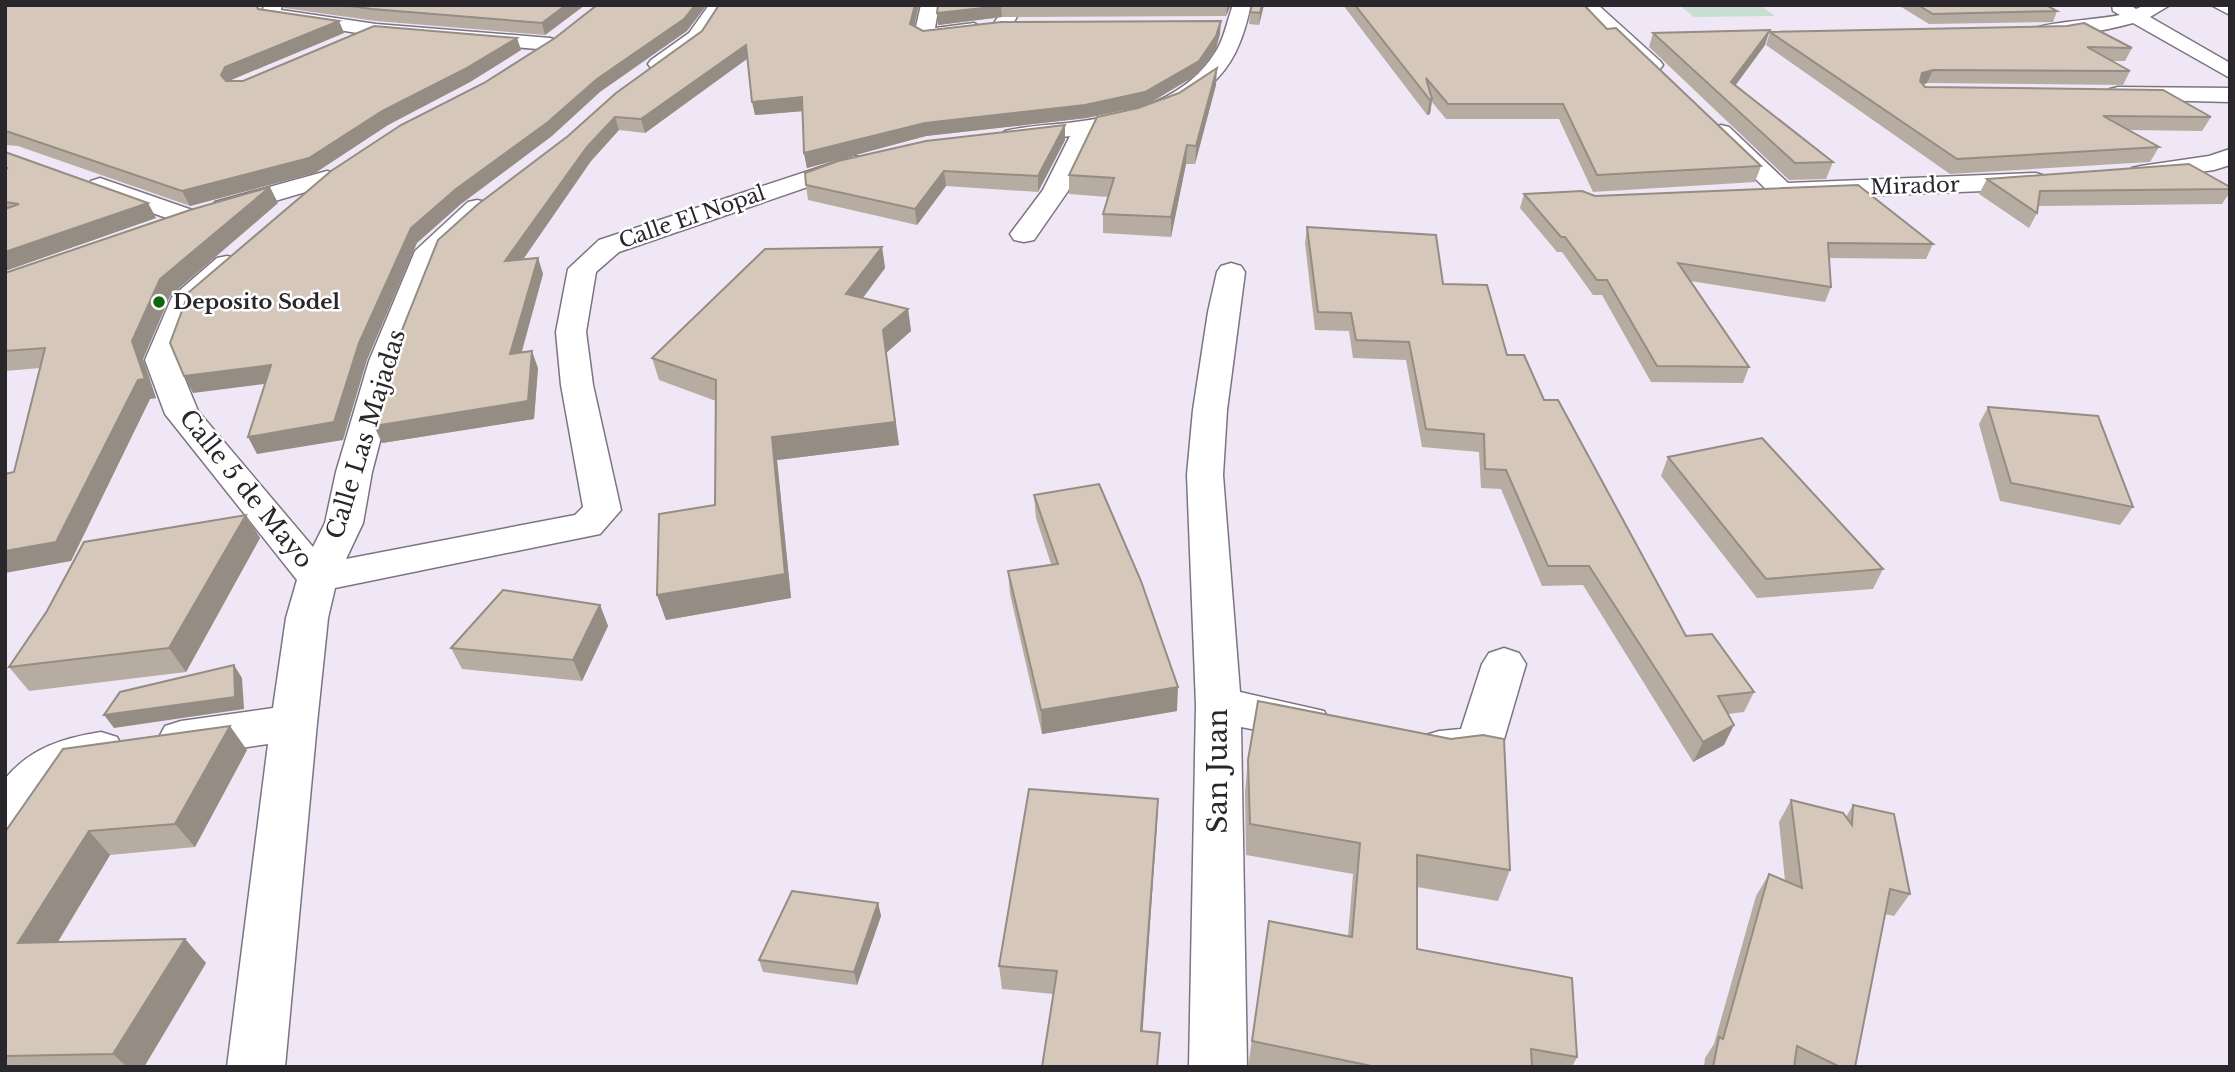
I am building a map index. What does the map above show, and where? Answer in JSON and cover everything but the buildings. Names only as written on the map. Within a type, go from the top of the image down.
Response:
[{"type":"street","points":[[641,76],[696,37],[718,5]]},
{"type":"street","points":[[930,5],[924,35],[1022,26]]},
{"type":"street","points":[[1002,26],[1015,5]]},
{"type":"street","points":[[1587,5],[1673,86]]},
{"type":"street","points":[[2116,5],[2230,72]]},
{"type":"street","points":[[2021,31],[2100,27],[2138,16],[2160,5]]},
{"type":"street","points":[[2220,5],[2230,10]]},
{"type":"street","points":[[272,6],[271,14],[376,30],[561,36],[503,74]]},
{"type":"street","points":[[1211,25],[1240,15]]},
{"type":"street","points":[[980,140],[1086,128],[1153,113],[1207,80],[1228,51],[1240,15]]},
{"type":"street","points":[[341,46],[376,30]]},
{"type":"street","points":[[1626,39],[1654,38]]},
{"type":"street","points":[[2092,94],[2230,95]]},
{"type":"street","points":[[1702,114],[1782,191]]},
{"type":"street","points":[[1024,234],[1055,191],[1086,128]]},
{"type":"street","name":"Calle El Nopal","points":[[317,578],[587,525],[602,510],[577,385],[571,332],[582,269],[609,246],[832,169],[887,156]]},
{"type":"street","points":[[2120,175],[2224,165]]},
{"type":"street","name":"Calle 5 de Mayo","points":[[189,218],[340,168],[183,303],[161,360],[183,414],[317,578],[307,618],[293,723],[256,1067]]},
{"type":"street","points":[[73,177],[189,218]]},
{"type":"street","name":"Mirador","points":[[1755,192],[2062,180]]},
{"type":"street","name":"Calle Las Majadas","points":[[317,578],[344,523],[354,472],[384,360],[429,251],[492,197]]},
{"type":"street","points":[[151,232],[189,218]]},
{"type":"street","name":"San Juan","points":[[1218,1067],[1218,705],[1205,475],[1211,397],[1231,272]]},
{"type":"street","points":[[1403,742],[1443,750],[1479,746],[1504,664]]},
{"type":"street","points":[[1218,705],[1350,732]]},
{"type":"street","points":[[5,816],[37,773],[73,754],[293,723]]},
{"type":"green space","points":[[1679,5],[1759,5],[1775,16],[1694,17]]},
{"type":"place","name":"Deposito Sodel","points":[[159,302]]}]
